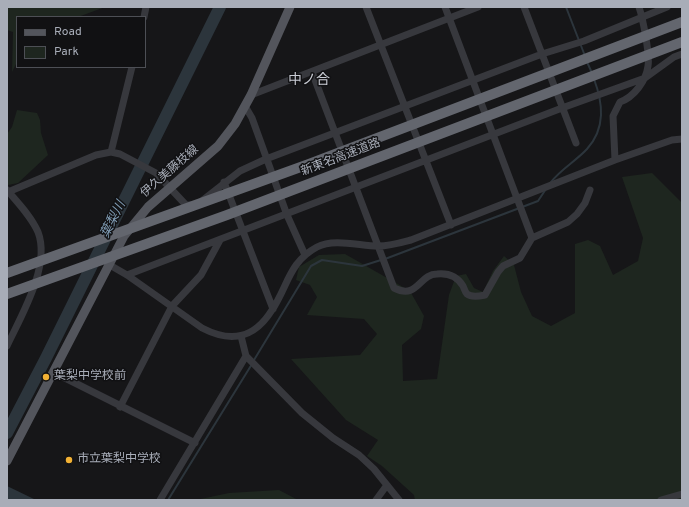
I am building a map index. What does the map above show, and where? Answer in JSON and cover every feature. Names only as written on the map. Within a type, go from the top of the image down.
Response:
[{"type":"highway","name":"新東名高速道路","points":[[7,273],[316,161],[682,22]]},
{"type":"highway","name":"新東名高速道路","points":[[7,294],[227,215],[682,42]]},
{"type":"main road","name":"伊久美藤枝線","points":[[8,458],[108,264],[130,227],[148,207],[218,146],[235,124],[251,95],[290,7]]},
{"type":"street","points":[[366,7],[424,161],[451,225]]},
{"type":"street","points":[[445,7],[532,238]]},
{"type":"street","points":[[251,95],[478,7]]},
{"type":"street","points":[[524,7],[576,143]]},
{"type":"street","points":[[615,160],[613,116],[620,102],[630,98],[645,78],[649,65],[640,7]]},
{"type":"street","points":[[7,346],[29,299],[37,277],[40,242],[32,221],[8,191],[96,155],[111,152],[150,169],[171,187],[186,205],[192,205],[206,198],[224,182],[240,171],[266,159],[404,108],[542,54],[584,41],[667,7]]},
{"type":"street","points":[[127,275],[243,230],[287,215],[562,108],[645,78],[682,54]]},
{"type":"street","points":[[111,152],[132,68]]},
{"type":"street","points":[[312,72],[357,187],[394,288],[401,291],[410,291],[420,285],[429,275],[443,274],[451,275],[462,284],[467,294],[472,296],[485,295],[503,266],[520,258],[532,238],[568,222],[581,209],[590,190]]},
{"type":"street","points":[[245,106],[252,118],[287,215],[305,254]]},
{"type":"street","points":[[108,264],[127,275],[214,334],[229,338],[241,336],[255,329],[273,310],[289,275],[305,254],[319,246],[336,243],[379,246],[393,245],[411,240],[615,160],[672,140],[682,139]]},
{"type":"street","points":[[224,182],[273,310]]},
{"type":"street","points":[[120,406],[172,306],[201,275],[220,240]]},
{"type":"street","points":[[241,336],[246,356],[302,412],[333,438],[359,456],[387,485],[399,500]]},
{"type":"street","points":[[160,500],[246,356]]},
{"type":"street","points":[[53,372],[195,443]]},
{"type":"street","points":[[376,500],[387,485]]},
{"type":"street","points":[[661,500],[682,494]]},
{"type":"green space","points":[[7,7],[105,7],[81,16],[16,16],[16,64],[12,72],[13,32],[7,30]]},
{"type":"green space","points":[[17,110],[37,113],[48,155],[18,183],[8,185],[7,134],[12,127]]},
{"type":"green space","points":[[652,173],[682,203],[682,500],[415,500],[414,495],[382,466],[367,456],[378,440],[346,420],[291,359],[360,355],[377,334],[364,319],[307,315],[317,297],[310,285],[296,280],[299,267],[319,255],[345,254],[410,291],[424,316],[421,329],[402,345],[403,381],[437,379],[449,295],[456,276],[466,274],[474,288],[483,292],[493,271],[504,256],[514,265],[521,292],[532,316],[551,326],[575,313],[575,244],[588,240],[600,246],[613,275],[638,261],[643,238],[622,177]]},
{"type":"green space","points":[[279,490],[298,500],[196,500],[229,493]]},
{"type":"shaded area","points":[[7,486],[36,500],[7,500]]},
{"type":"waterway","name":"葉梨川","points":[[7,433],[46,358],[220,7]]},
{"type":"waterway","points":[[566,7],[585,56]]},
{"type":"waterway","points":[[587,62],[592,73]]},
{"type":"waterway","points":[[551,182],[559,173],[587,149],[597,133],[600,124],[601,106],[594,79]]},
{"type":"waterway","points":[[385,259],[538,201],[546,189]]},
{"type":"waterway","points":[[254,360],[311,266],[322,260],[362,266],[381,260]]},
{"type":"waterway","points":[[168,500],[252,364]]},
{"type":"place","name":"葉梨中学校前","points":[[46,377]]},
{"type":"place","name":"市立葉梨中学校","points":[[69,460]]},
{"type":"district","name":"中ノ合","points":[[309,81]]}]
